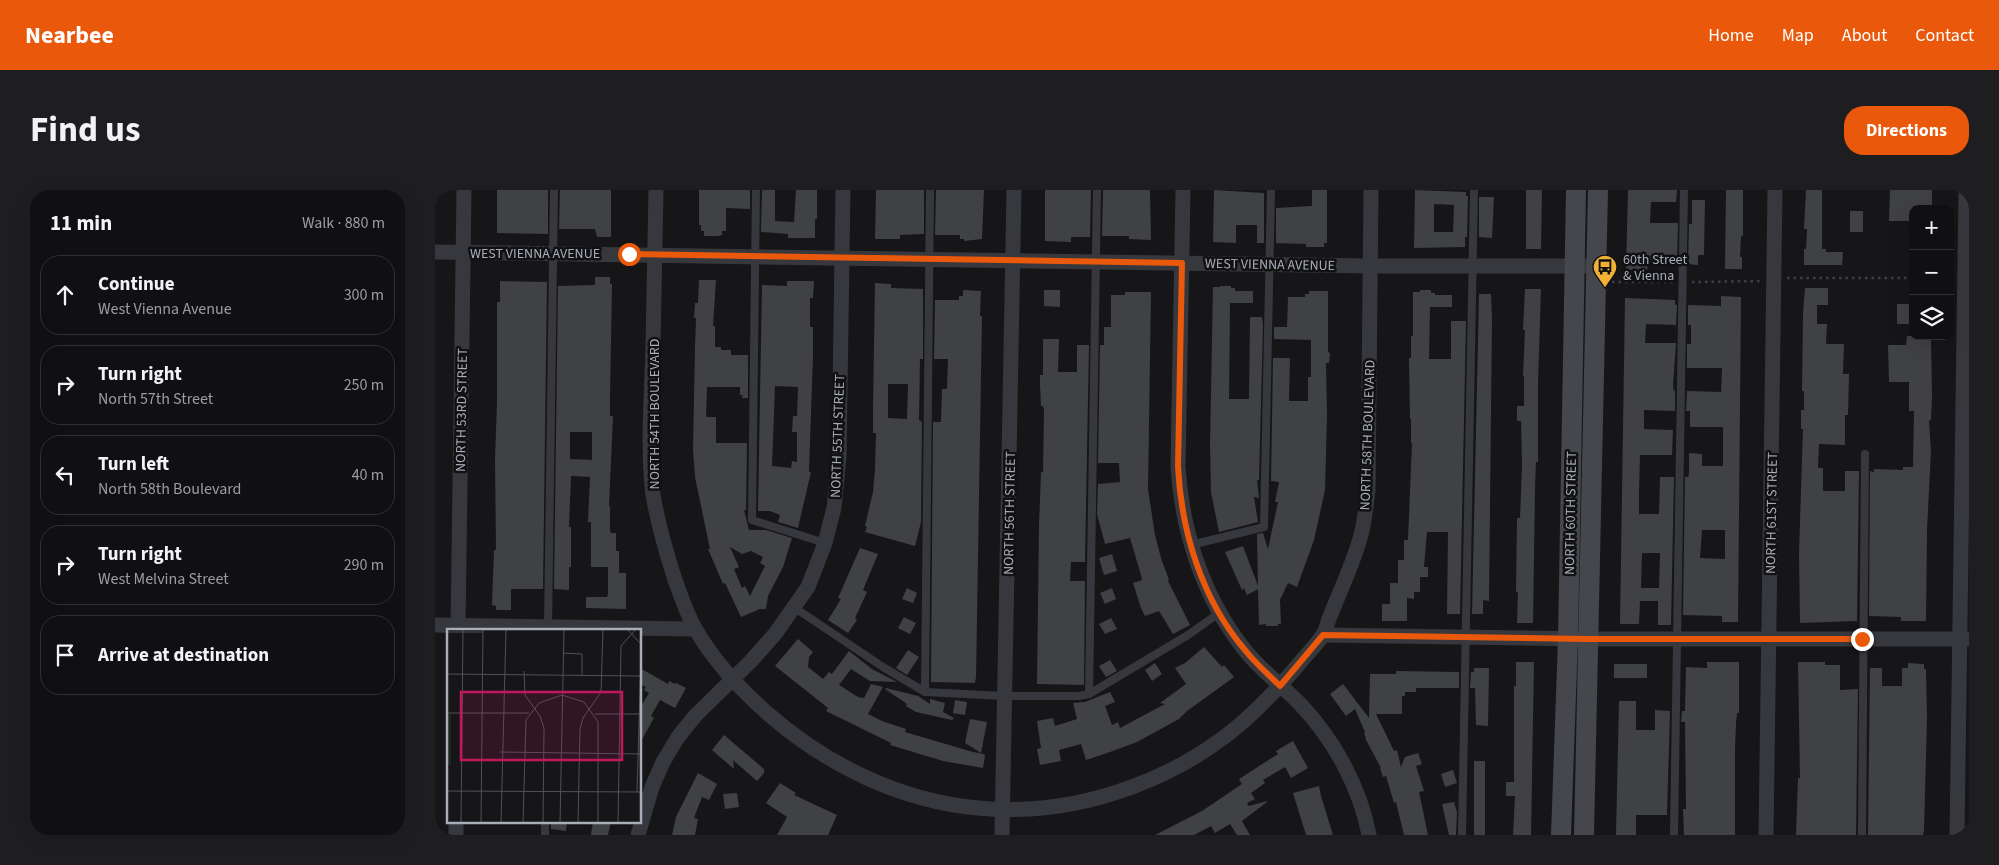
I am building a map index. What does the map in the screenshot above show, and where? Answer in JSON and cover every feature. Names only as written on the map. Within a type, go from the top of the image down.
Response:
[{"type":"main road","name":"NORTH 60TH STREET","points":[[1576,190],[1577,639],[1583,835]]},
{"type":"main road","name":"NORTH 60TH STREET","points":[[1561,835],[1577,639],[1596,266],[1598,190]]},
{"type":"street","name":"NORTH 53RD STREET","points":[[458,628],[464,190]]},
{"type":"street","name":"NORTH 54TH BOULEVARD","points":[[656,190],[651,430],[653,493],[667,555],[695,629],[732,679],[801,741],[851,771],[886,786],[923,798],[979,808],[1003,809]]},
{"type":"street","name":"NORTH 55TH STREET","points":[[638,835],[652,787],[663,762],[678,737],[695,716],[775,634],[795,608],[808,587],[825,543],[834,508],[839,456],[843,190]]},
{"type":"street","name":"NORTH 56TH STREET","points":[[1003,835],[1014,190]]},
{"type":"street","points":[[1183,190],[1178,466],[1179,492],[1191,546],[1206,588],[1219,614],[1245,651],[1300,704],[1315,721],[1343,762],[1361,807],[1369,835]]},
{"type":"street","name":"NORTH 58TH BOULEVARD","points":[[1003,809],[1055,806],[1105,796],[1153,779],[1204,752],[1226,737],[1248,718],[1280,686],[1323,635],[1351,567],[1362,529],[1367,491],[1371,190]]},
{"type":"street","name":"NORTH 61ST STREET","points":[[1765,835],[1775,190]]},
{"type":"street","points":[[1957,835],[1964,639],[1966,190]]},
{"type":"street","name":"WEST VIENNA AVENUE","points":[[435,252],[1370,266],[1596,266]]},
{"type":"street","points":[[435,626],[458,628],[695,629]]},
{"type":"street","points":[[1323,635],[1577,639],[1964,639]]},
{"type":"street","points":[[456,822],[456,835]]},
{"type":"lane","points":[[548,628],[554,190]]},
{"type":"lane","points":[[756,190],[753,520],[825,543]]},
{"type":"lane","points":[[925,692],[930,190]]},
{"type":"lane","points":[[1089,694],[1097,190]]},
{"type":"lane","points":[[1191,546],[1264,527],[1271,190]]},
{"type":"lane","points":[[1462,835],[1474,190]]},
{"type":"lane","points":[[1674,835],[1684,190]]},
{"type":"lane","points":[[1862,835],[1862,639],[1865,454]]},
{"type":"lane","points":[[795,608],[883,667],[925,692],[1005,696],[1079,696],[1089,694],[1188,635],[1219,614]]},
{"type":"lane","points":[[545,822],[545,835]]},
{"type":"building","points":[[497,190],[548,190],[548,234],[497,233]]},
{"type":"building","points":[[560,190],[611,190],[611,237],[597,237],[595,229],[559,229]]},
{"type":"building","points":[[699,190],[750,190],[750,209],[726,208],[726,231],[722,231],[722,235],[718,236],[704,236],[704,231],[701,231],[701,225],[699,225]]},
{"type":"building","points":[[762,190],[775,190],[775,221],[794,222],[796,190],[817,190],[815,238],[788,238],[788,234],[761,232]]},
{"type":"building","points":[[876,190],[924,190],[924,234],[900,235],[900,239],[875,239]]},
{"type":"building","points":[[936,190],[984,190],[982,239],[964,241],[964,239],[960,239],[960,235],[935,235]]},
{"type":"building","points":[[1045,190],[1091,190],[1090,237],[1071,237],[1071,242],[1045,241]]},
{"type":"building","points":[[1103,190],[1150,190],[1151,240],[1129,239],[1129,236],[1102,236]]},
{"type":"building","points":[[1214,190],[1264,193],[1264,243],[1257,243],[1257,225],[1236,225],[1236,243],[1213,242]]},
{"type":"building","points":[[1312,190],[1327,190],[1327,243],[1324,243],[1324,247],[1306,247],[1306,244],[1276,243],[1276,208],[1312,206]]},
{"type":"building","points":[[1415,190],[1466,192],[1466,196],[1468,196],[1465,247],[1414,248]],"holes":[[[1434,204],[1454,205],[1453,232],[1434,232]]]},
{"type":"building","points":[[1526,190],[1542,190],[1541,249],[1526,249]]},
{"type":"building","points":[[1628,190],[1677,190],[1676,202],[1651,202],[1650,223],[1678,223],[1677,263],[1648,264],[1647,270],[1626,270]]},
{"type":"building","points":[[1726,190],[1743,190],[1743,236],[1741,236],[1740,257],[1742,257],[1742,269],[1725,269]]},
{"type":"building","points":[[1806,190],[1822,190],[1822,249],[1826,249],[1826,252],[1843,252],[1842,265],[1804,265],[1807,229],[1804,229]]},
{"type":"building","points":[[1890,190],[1932,190],[1932,205],[1909,205],[1909,221],[1889,221]]},
{"type":"building","points":[[1479,197],[1494,197],[1492,238],[1479,237]]},
{"type":"building","points":[[1692,200],[1705,200],[1704,255],[1698,255],[1698,265],[1688,264]]},
{"type":"building","points":[[1850,211],[1863,211],[1863,232],[1850,232]]},
{"type":"building","points":[[595,277],[610,277],[610,284],[612,284],[610,416],[613,416],[609,506],[610,530],[611,533],[616,533],[616,551],[619,551],[619,573],[626,573],[626,609],[586,608],[586,597],[607,597],[608,594],[608,567],[591,567],[591,522],[588,522],[590,477],[571,476],[569,527],[571,527],[571,567],[569,567],[569,590],[554,589],[558,286],[595,285]],"holes":[[[570,432],[592,432],[592,460],[570,459]]]},
{"type":"building","points":[[699,280],[716,280],[713,326],[715,326],[715,347],[721,347],[721,350],[731,350],[731,355],[748,355],[748,398],[742,398],[743,395],[740,395],[740,387],[707,387],[706,417],[716,417],[716,443],[747,443],[746,510],[744,510],[749,530],[766,530],[792,538],[783,567],[768,596],[766,609],[760,609],[741,617],[725,583],[723,584],[708,549],[710,549],[695,477],[693,450],[696,318],[694,318],[695,303],[698,303]],"holes":[[[730,547],[742,554],[751,551],[763,557],[760,563],[765,566],[750,596],[745,586],[742,588],[734,569],[739,567]]]},
{"type":"building","points":[[500,281],[547,282],[543,589],[511,589],[511,610],[496,610],[496,606],[492,605],[494,550],[496,550],[497,302],[500,302]]},
{"type":"building","points":[[787,281],[814,281],[813,298],[810,298],[810,327],[813,327],[809,472],[811,472],[798,528],[778,522],[780,515],[770,511],[758,511],[762,285],[787,286]],"holes":[[[775,386],[798,387],[797,416],[793,416],[792,432],[797,432],[797,462],[792,461],[791,468],[772,466]]]},
{"type":"building","points":[[875,283],[891,284],[891,288],[923,289],[923,359],[920,359],[919,420],[922,422],[921,522],[915,546],[865,532],[873,492],[875,469],[876,433],[873,433]],"holes":[[[888,384],[908,384],[907,419],[888,418]]]},
{"type":"building","points":[[1231,286],[1231,288],[1235,288],[1235,291],[1253,291],[1253,303],[1230,303],[1229,399],[1249,399],[1250,317],[1262,317],[1263,326],[1259,480],[1257,480],[1259,498],[1254,497],[1258,522],[1219,532],[1211,492],[1210,445],[1213,287]]},
{"type":"building","points":[[1805,288],[1828,288],[1828,305],[1817,305],[1817,324],[1827,324],[1826,344],[1844,344],[1843,374],[1849,374],[1848,415],[1845,415],[1845,445],[1819,444],[1818,468],[1823,468],[1823,491],[1845,491],[1845,471],[1859,471],[1857,621],[1800,623],[1799,553],[1803,429],[1801,429],[1801,410],[1804,410],[1804,391],[1802,391]]},
{"type":"building","points":[[1525,289],[1541,289],[1538,462],[1536,462],[1535,489],[1533,623],[1517,623],[1517,518],[1520,518],[1522,465],[1521,421],[1517,421],[1517,406],[1524,406],[1525,330],[1523,330]]},
{"type":"building","points":[[963,290],[981,291],[980,316],[982,316],[976,677],[975,683],[931,682],[933,422],[941,422],[942,389],[947,389],[948,359],[934,359],[935,300],[959,300],[959,296],[963,296]]},
{"type":"building","points":[[1044,290],[1060,290],[1060,307],[1044,306]]},
{"type":"building","points":[[1420,290],[1431,290],[1431,293],[1435,293],[1435,295],[1452,295],[1452,307],[1430,307],[1429,359],[1451,359],[1451,321],[1466,321],[1460,614],[1447,614],[1448,532],[1427,532],[1424,567],[1428,567],[1428,577],[1420,577],[1420,592],[1414,592],[1414,599],[1407,598],[1407,621],[1382,621],[1382,604],[1390,604],[1390,583],[1398,583],[1398,560],[1404,560],[1404,540],[1408,540],[1412,443],[1409,358],[1411,358],[1411,336],[1413,336],[1413,292],[1420,292]]},
{"type":"building","points":[[1309,291],[1328,291],[1328,352],[1330,353],[1329,363],[1326,363],[1325,490],[1314,540],[1297,587],[1288,583],[1280,600],[1281,624],[1278,624],[1278,626],[1266,626],[1266,624],[1259,625],[1258,589],[1247,595],[1244,588],[1242,590],[1225,552],[1243,546],[1258,586],[1257,534],[1263,533],[1268,549],[1278,502],[1275,502],[1279,482],[1271,481],[1273,358],[1290,358],[1289,401],[1308,401],[1308,377],[1311,377],[1311,340],[1274,339],[1274,327],[1287,327],[1288,297],[1305,297],[1305,294],[1309,294]]},
{"type":"building","points":[[1125,292],[1151,292],[1148,489],[1155,535],[1168,581],[1190,625],[1173,634],[1159,611],[1145,616],[1141,608],[1133,583],[1142,580],[1130,538],[1105,544],[1097,514],[1098,484],[1120,482],[1119,463],[1098,463],[1100,345],[1104,345],[1104,327],[1111,327],[1111,295],[1125,295]]},
{"type":"building","points":[[1479,294],[1491,294],[1492,319],[1489,601],[1483,600],[1483,614],[1472,614]]},
{"type":"building","points":[[1721,296],[1741,297],[1738,622],[1722,622],[1722,616],[1683,615],[1685,477],[1688,477],[1689,474],[1689,453],[1702,454],[1702,466],[1723,466],[1723,427],[1690,427],[1690,411],[1686,411],[1687,391],[1721,392],[1722,368],[1687,368],[1687,344],[1691,344],[1691,325],[1688,325],[1688,305],[1721,306]],"holes":[[[1702,530],[1725,530],[1725,559],[1700,558]]]},
{"type":"building","points":[[1625,298],[1675,300],[1675,305],[1677,305],[1676,325],[1646,324],[1645,343],[1676,343],[1673,386],[1675,391],[1675,411],[1644,410],[1644,429],[1673,430],[1672,455],[1640,455],[1639,491],[1639,514],[1659,514],[1660,477],[1674,477],[1671,625],[1658,625],[1658,601],[1640,601],[1639,624],[1620,624]],"holes":[[[1642,553],[1660,553],[1659,588],[1641,588]]]},
{"type":"building","points":[[1897,304],[1909,304],[1909,324],[1897,324]]},
{"type":"building","points":[[1907,336],[1909,336],[1909,340],[1931,340],[1932,397],[1931,420],[1929,420],[1931,451],[1927,530],[1926,621],[1901,621],[1901,617],[1869,616],[1870,471],[1874,472],[1874,469],[1903,470],[1903,467],[1913,467],[1914,411],[1909,411],[1909,382],[1889,382],[1888,345],[1906,345]]},
{"type":"building","points":[[1043,339],[1059,339],[1058,372],[1077,372],[1077,345],[1089,345],[1085,562],[1071,562],[1070,581],[1085,581],[1084,685],[1037,684],[1039,525],[1041,472],[1043,472],[1044,410],[1043,406],[1041,406],[1040,375],[1043,375]]},
{"type":"building","points":[[860,548],[878,554],[863,590],[867,592],[855,618],[857,620],[848,633],[828,620],[841,599],[838,598]]},
{"type":"building","points":[[1112,554],[1117,571],[1104,575],[1099,558]]},
{"type":"building","points":[[907,588],[917,593],[913,603],[902,599]]},
{"type":"building","points":[[1112,588],[1116,599],[1105,604],[1100,593]]},
{"type":"building","points":[[904,617],[916,623],[910,634],[898,628]]},
{"type":"building","points":[[1111,618],[1117,629],[1105,634],[1099,624]]},
{"type":"building","points":[[798,639],[813,652],[809,657],[808,667],[823,679],[829,672],[832,674],[849,651],[872,669],[897,682],[870,681],[851,669],[839,685],[858,697],[864,698],[871,684],[883,687],[868,714],[906,729],[905,732],[984,754],[983,768],[943,761],[890,745],[891,743],[826,711],[828,708],[775,666]]},
{"type":"building","points":[[1204,647],[1234,677],[1187,711],[1179,719],[1137,742],[1086,760],[1081,744],[1059,750],[1061,761],[1040,765],[1037,749],[1041,748],[1037,721],[1053,718],[1055,726],[1077,719],[1073,703],[1085,702],[1110,692],[1115,702],[1105,706],[1112,725],[1118,722],[1120,728],[1165,704],[1160,703],[1186,684],[1175,668],[1185,663]]},
{"type":"building","points":[[908,650],[919,657],[907,675],[896,668]]},
{"type":"building","points":[[1110,660],[1117,671],[1106,677],[1099,666]]},
{"type":"building","points":[[1516,662],[1534,662],[1531,835],[1513,835],[1515,796],[1506,796],[1506,782],[1514,782],[1514,686],[1516,686]]},
{"type":"building","points":[[1707,662],[1739,662],[1739,713],[1737,713],[1735,749],[1735,835],[1684,835],[1683,809],[1686,809],[1685,722],[1681,722],[1682,711],[1685,711],[1686,667],[1707,668]]},
{"type":"building","points":[[1798,662],[1825,662],[1825,665],[1840,665],[1840,690],[1858,689],[1856,835],[1796,835],[1798,778],[1800,778]]},
{"type":"building","points":[[1155,663],[1162,674],[1152,681],[1145,670]]},
{"type":"building","points":[[1908,663],[1924,664],[1924,669],[1926,669],[1927,718],[1924,831],[1923,835],[1868,835],[1870,668],[1882,668],[1882,686],[1902,686],[1902,668],[1908,668]]},
{"type":"building","points":[[1614,664],[1647,664],[1647,678],[1614,678]]},
{"type":"building","points":[[1474,668],[1489,668],[1488,726],[1476,725],[1475,688],[1470,688],[1471,672],[1474,672]]},
{"type":"building","points":[[641,669],[668,684],[669,681],[686,688],[675,708],[660,700],[651,716],[654,718],[641,741],[641,706],[649,693],[644,690],[646,687],[641,684]]},
{"type":"building","points":[[1396,671],[1459,672],[1459,688],[1416,688],[1416,692],[1405,692],[1405,696],[1402,696],[1402,714],[1376,714],[1394,751],[1397,750],[1401,767],[1405,757],[1418,753],[1422,764],[1416,766],[1424,791],[1419,792],[1428,835],[1404,835],[1396,802],[1394,803],[1386,776],[1383,777],[1381,768],[1365,738],[1365,732],[1355,709],[1346,716],[1330,694],[1343,684],[1369,718],[1370,674],[1396,674]]},
{"type":"building","points":[[886,688],[918,696],[930,704],[930,699],[945,703],[943,712],[954,718],[952,720],[916,712],[906,706],[907,704]]},
{"type":"building","points":[[955,700],[967,702],[965,715],[953,713]]},
{"type":"building","points":[[1619,701],[1636,701],[1636,730],[1655,730],[1655,710],[1670,711],[1667,815],[1636,815],[1636,835],[1616,835]]},
{"type":"building","points":[[970,719],[987,722],[981,753],[965,743]]},
{"type":"building","points":[[724,735],[764,769],[764,773],[757,781],[733,760],[734,769],[712,750]]},
{"type":"building","points":[[1293,741],[1308,768],[1291,778],[1285,767],[1263,780],[1265,783],[1251,793],[1255,799],[1247,803],[1249,806],[1267,802],[1242,821],[1250,835],[1237,835],[1230,824],[1215,833],[1211,826],[1194,835],[1155,835],[1202,811],[1242,784],[1239,779],[1278,754],[1276,751]]},
{"type":"building","points":[[1474,761],[1485,761],[1485,835],[1474,835]]},
{"type":"building","points":[[1453,770],[1457,783],[1445,787],[1441,774]]},
{"type":"building","points":[[698,773],[717,784],[709,800],[702,797],[694,818],[698,819],[695,835],[672,835],[676,817]]},
{"type":"building","points":[[780,783],[796,793],[794,795],[837,815],[828,835],[777,835],[787,817],[766,803]]},
{"type":"building","points":[[1319,786],[1333,835],[1306,835],[1293,793]]},
{"type":"building","points":[[737,793],[739,807],[725,809],[723,794]]},
{"type":"building","points":[[1454,802],[1457,812],[1456,835],[1449,835],[1442,804]]},
{"type":"building","points":[[551,822],[567,822],[566,831],[551,829]]},
{"type":"building","points":[[593,822],[611,822],[608,835],[591,835]]},
{"type":"place","name":"60th Street & Vienna","points":[[1605,288]]},
{"type":"route","points":[[629,254],[1182,263],[1178,466],[1179,492],[1184,518],[1191,546],[1206,588],[1219,614],[1245,651],[1280,686],[1323,635],[1587,639],[1862,639]]}]
